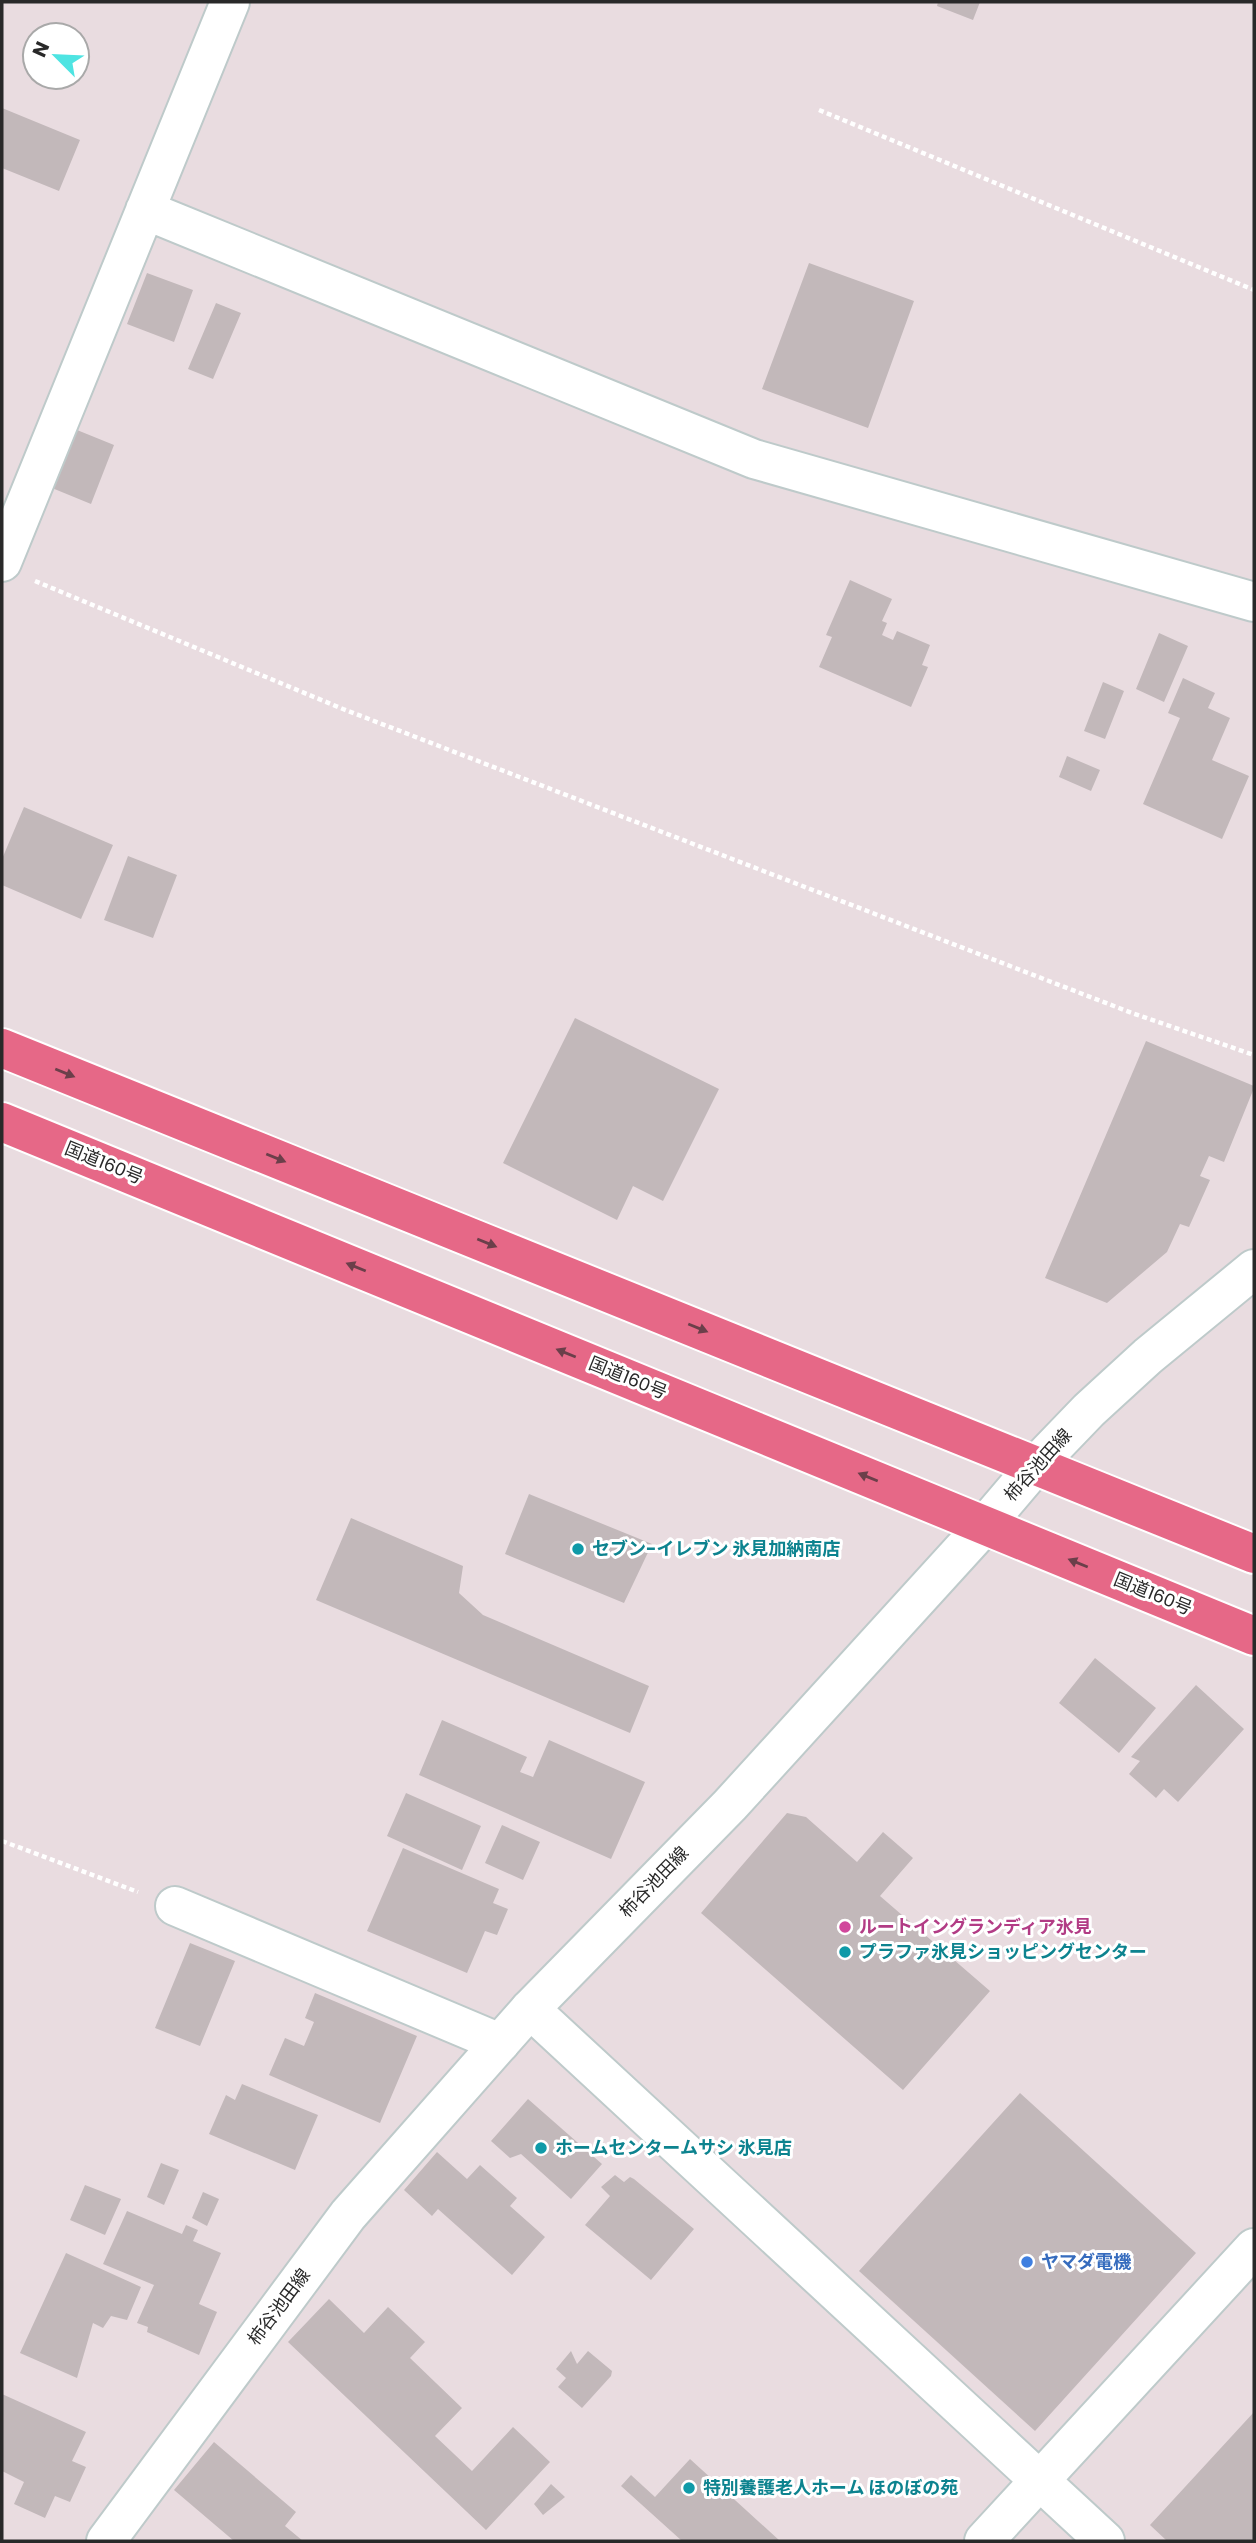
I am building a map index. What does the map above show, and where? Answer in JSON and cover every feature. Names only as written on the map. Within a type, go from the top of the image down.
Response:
[{"type":"highway","points":[[2,1048],[1037,1464],[1254,1554]]},
{"type":"highway","name":"国道160号","points":[[2,1122],[1254,1636]]},
{"type":"street","points":[[14,570],[145,211],[230,2]]},
{"type":"street","points":[[145,211],[754,459],[1254,602]]},
{"type":"street","name":"柿谷池田線","points":[[106,2541],[348,2215],[530,2009],[730,1805],[985,1525],[1037,1464],[1089,1410],[1148,1356],[1254,1269]]},
{"type":"street","points":[[175,1906],[500,2043]]},
{"type":"street","points":[[530,2009],[1105,2541]]},
{"type":"street","points":[[984,2541],[1254,2248]]},
{"type":"path","points":[[818,110],[1254,290]]},
{"type":"path","points":[[14,570],[381,723],[1132,1013],[1254,1055]]},
{"type":"path","points":[[2,1841],[175,1906]]},
{"type":"building","points":[[938,2],[980,2],[973,20],[937,6]]},
{"type":"building","points":[[2,108],[80,140],[59,191],[2,168]]},
{"type":"building","points":[[809,263],[914,301],[868,428],[762,389]]},
{"type":"building","points":[[147,273],[193,290],[174,342],[127,324]]},
{"type":"building","points":[[216,303],[241,313],[213,379],[188,369]]},
{"type":"building","points":[[77,430],[114,445],[91,504],[52,488]]},
{"type":"building","points":[[850,580],[892,599],[882,621],[887,623],[882,635],[893,640],[897,631],[930,645],[922,665],[928,667],[911,707],[819,667],[832,637],[826,635]]},
{"type":"building","points":[[1159,633],[1188,646],[1164,702],[1136,689]]},
{"type":"building","points":[[1183,678],[1215,693],[1208,708],[1230,718],[1212,760],[1249,776],[1222,839],[1143,804],[1180,718],[1168,713]]},
{"type":"building","points":[[1103,682],[1124,691],[1105,739],[1084,731]]},
{"type":"building","points":[[1067,756],[1100,770],[1091,791],[1059,777]]},
{"type":"building","points":[[24,807],[113,845],[81,919],[2,885],[2,859]]},
{"type":"building","points":[[128,856],[177,875],[153,938],[104,920]]},
{"type":"building","points":[[575,1018],[719,1089],[663,1201],[633,1186],[617,1220],[503,1163]]},
{"type":"building","points":[[1146,1041],[1254,1088],[1224,1162],[1209,1156],[1200,1176],[1210,1180],[1189,1227],[1180,1224],[1167,1252],[1107,1303],[1045,1278]]},
{"type":"building","name":"セブン-イレブン 氷見加納南店","points":[[529,1494],[652,1544],[624,1603],[505,1554]]},
{"type":"building","points":[[351,1518],[463,1566],[459,1593],[483,1615],[649,1686],[630,1733],[316,1600]]},
{"type":"building","points":[[1095,1658],[1156,1708],[1119,1753],[1059,1703]]},
{"type":"building","points":[[1196,1685],[1244,1729],[1178,1802],[1164,1789],[1156,1798],[1129,1774],[1140,1761],[1131,1757]]},
{"type":"building","points":[[442,1720],[527,1757],[520,1772],[533,1777],[549,1740],[645,1782],[611,1859],[419,1775]]},
{"type":"building","points":[[406,1793],[481,1826],[462,1870],[387,1836]]},
{"type":"building","name":"プラファ氷見ショッピングセンター","points":[[787,1813],[806,1817],[857,1862],[883,1832],[913,1858],[880,1896],[990,1991],[903,2090],[701,1913]]},
{"type":"building","points":[[502,1825],[540,1842],[523,1880],[485,1863]]},
{"type":"building","points":[[403,1848],[499,1889],[493,1903],[508,1909],[497,1935],[485,1931],[467,1973],[367,1931]]},
{"type":"building","points":[[190,1943],[235,1961],[200,2046],[155,2028]]},
{"type":"building","points":[[315,1993],[417,2036],[380,2123],[269,2075],[285,2038],[304,2046],[314,2022],[305,2018]]},
{"type":"building","points":[[242,2084],[318,2115],[295,2170],[209,2134],[226,2095],[235,2100]]},
{"type":"building","name":"ヤマダ電機","points":[[1020,2093],[1196,2253],[1035,2431],[859,2271]]},
{"type":"building","name":"ホームセンタームサシ 氷見店","points":[[528,2099],[602,2164],[571,2199],[521,2154],[510,2158],[491,2141]]},
{"type":"building","points":[[437,2152],[467,2179],[480,2165],[517,2198],[510,2206],[545,2237],[512,2275],[438,2209],[432,2216],[404,2190]]},
{"type":"building","points":[[161,2163],[179,2170],[164,2205],[147,2197]]},
{"type":"building","points":[[615,2175],[624,2182],[630,2177],[634,2179],[694,2229],[651,2280],[585,2225],[610,2196],[601,2187]]},
{"type":"building","points":[[85,2185],[121,2199],[105,2235],[70,2220]]},
{"type":"building","points":[[203,2192],[219,2199],[207,2226],[192,2218]]},
{"type":"building","points":[[127,2211],[182,2234],[186,2225],[198,2230],[193,2241],[221,2253],[199,2304],[217,2312],[199,2355],[147,2332],[148,2327],[137,2323],[154,2285],[103,2264]]},
{"type":"building","points":[[66,2253],[141,2287],[127,2320],[111,2316],[103,2328],[93,2323],[77,2378],[20,2353]]},
{"type":"building","points":[[329,2299],[364,2333],[388,2307],[425,2342],[410,2358],[462,2408],[435,2436],[472,2471],[513,2427],[550,2462],[486,2530],[288,2342]]},
{"type":"building","points":[[571,2351],[577,2364],[588,2351],[612,2371],[611,2376],[582,2408],[558,2387],[566,2378],[556,2369]]},
{"type":"building","points":[[2,2394],[86,2432],[72,2461],[86,2467],[70,2502],[55,2496],[45,2518],[14,2504],[24,2482],[2,2471]]},
{"type":"building","points":[[1254,2412],[1254,2541],[1167,2541],[1150,2525]]},
{"type":"building","points":[[214,2442],[296,2512],[285,2526],[303,2541],[234,2541],[174,2490]]},
{"type":"building","name":"特別養護老人ホーム ほのぼの苑","points":[[690,2459],[780,2541],[682,2541],[621,2486],[631,2475],[655,2497]]},
{"type":"building","points":[[551,2484],[565,2497],[543,2515],[534,2504]]},
{"type":"place","name":"セブン-イレブン 氷見加納南店","points":[[578,1549]]},
{"type":"place","name":"ルートイングランディア氷見","points":[[845,1927]]},
{"type":"place","name":"プラファ氷見ショッピングセンター","points":[[845,1952]]},
{"type":"place","name":"ホームセンタームサシ 氷見店","points":[[541,2148]]},
{"type":"place","name":"ヤマダ電機","points":[[1027,2262]]},
{"type":"place","name":"特別養護老人ホーム ほのぼの苑","points":[[689,2488]]}]
